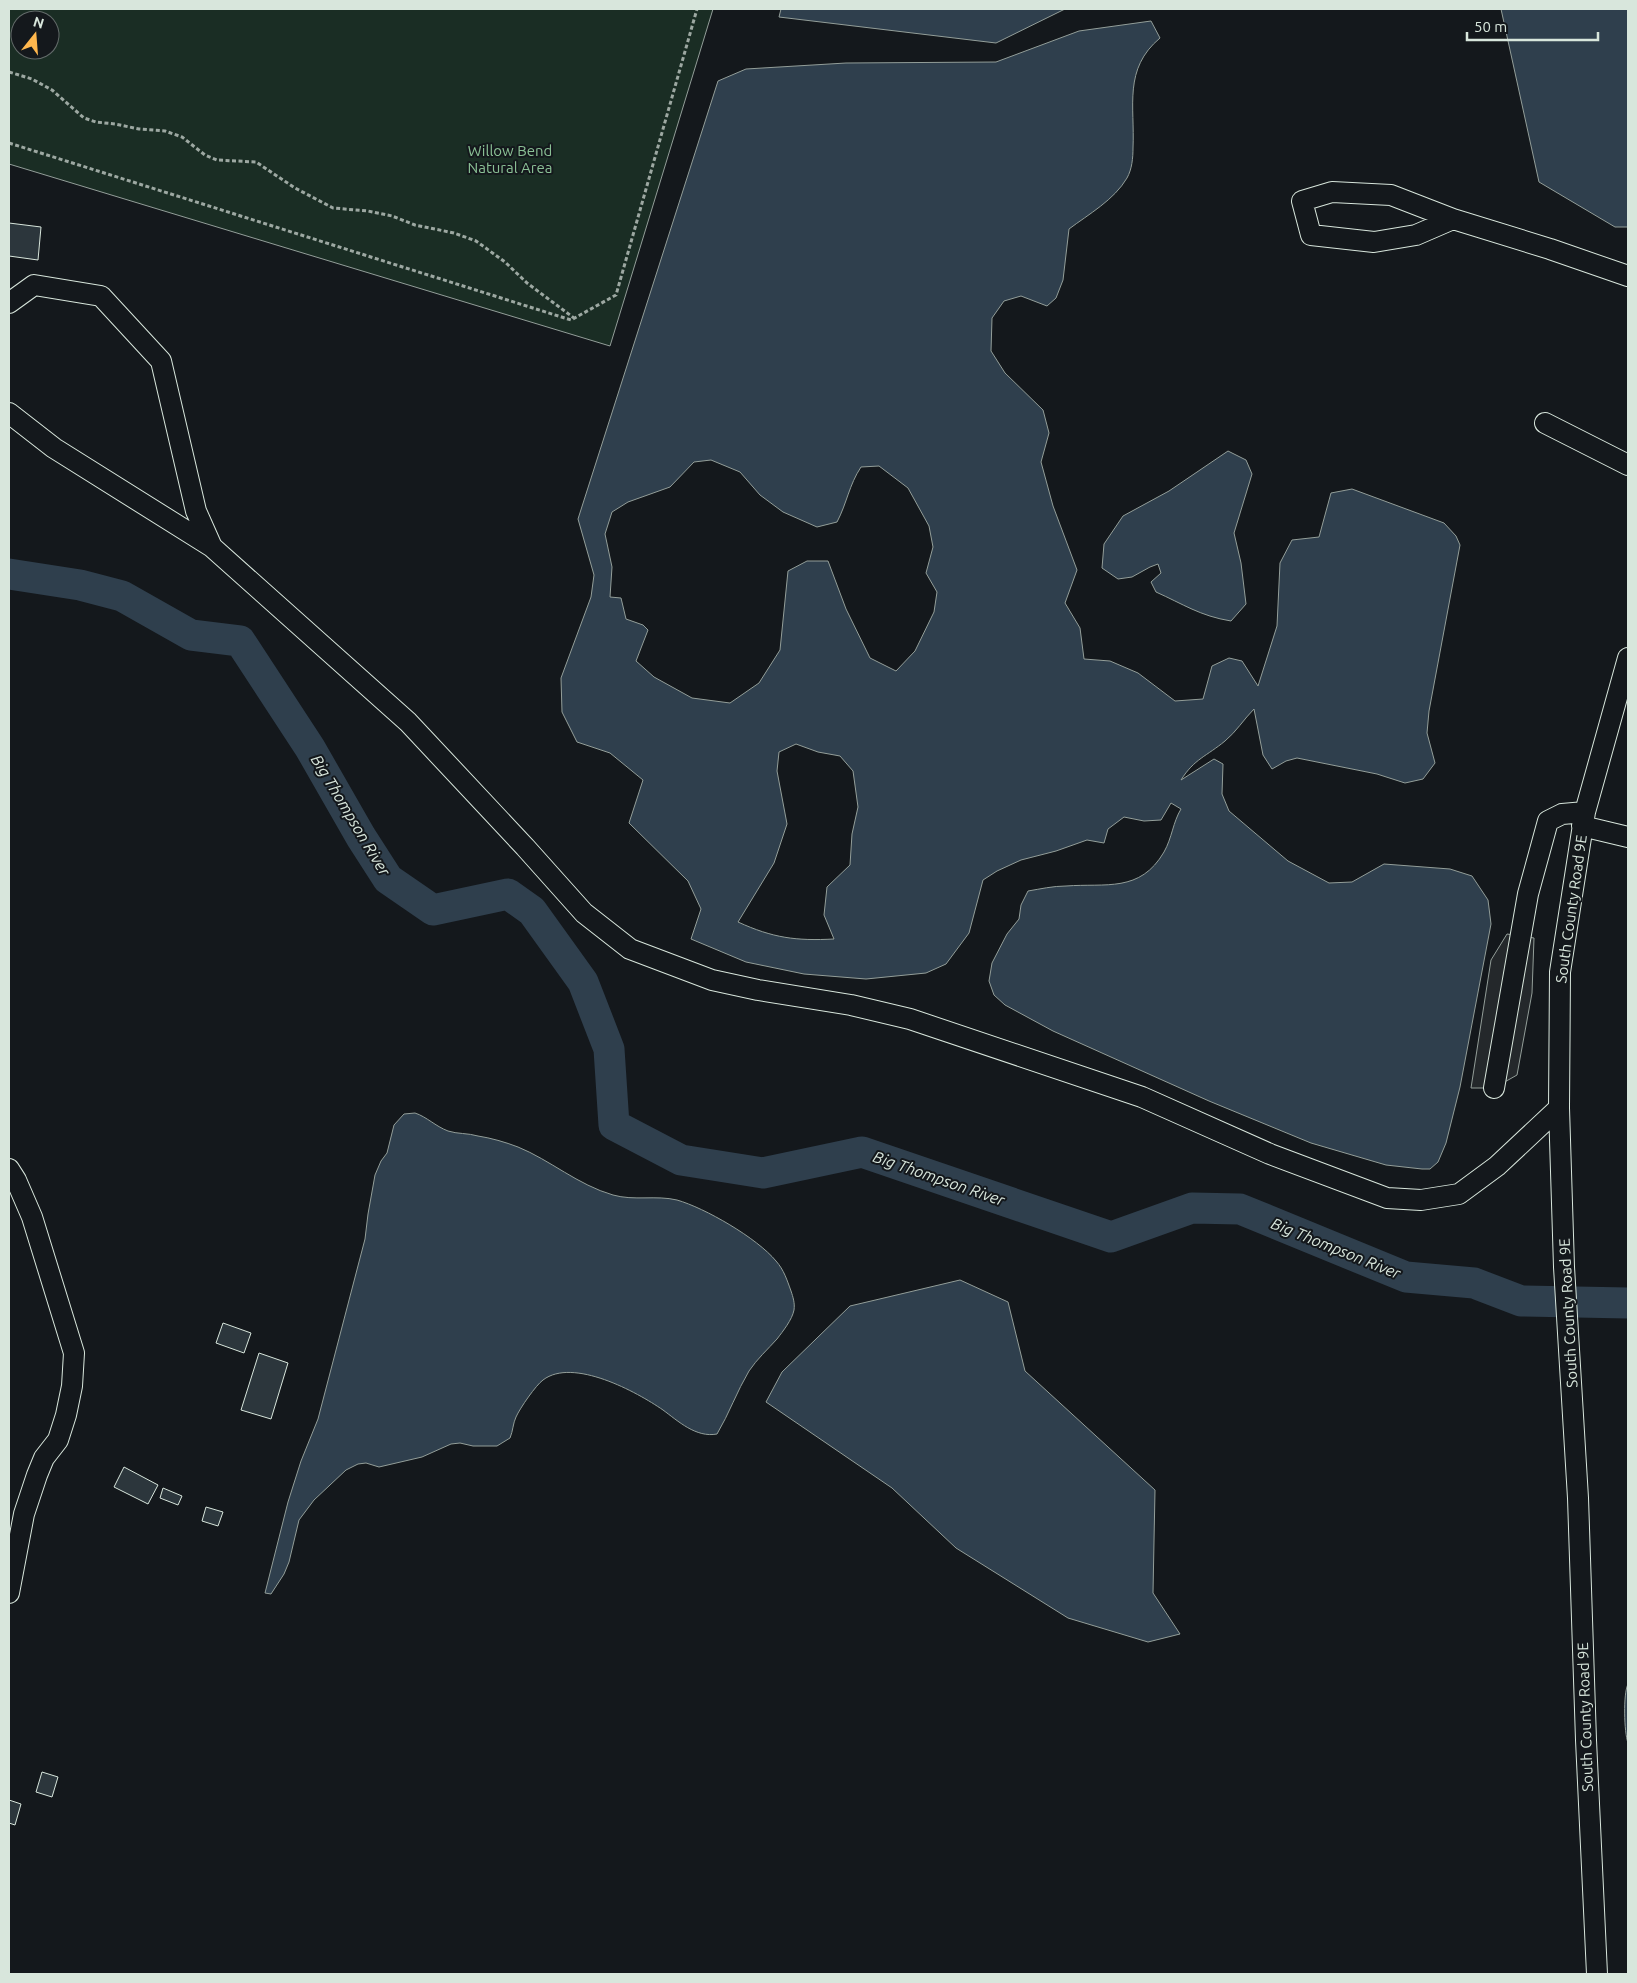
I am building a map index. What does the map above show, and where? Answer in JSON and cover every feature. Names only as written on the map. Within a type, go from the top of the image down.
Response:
[{"type":"street","points":[[1453,219],[1416,235],[1374,242],[1311,235],[1302,201],[1332,192],[1391,195],[1453,219],[1550,249],[1628,276]]},
{"type":"street","points":[[9,303],[34,285],[101,296],[161,361],[196,511],[212,547]]},
{"type":"street","points":[[9,413],[54,448],[212,547],[408,722],[584,913],[630,949],[712,980],[758,990],[851,1005],[910,1019],[1142,1097],[1270,1154],[1387,1198],[1421,1200],[1459,1194],[1496,1166],[1559,1108]]},
{"type":"street","points":[[1546,423],[1628,465]]},
{"type":"street","name":"South County Road 9E","points":[[1597,1974],[1586,1740],[1578,1498],[1564,1267],[1559,1108],[1560,972],[1583,819],[1628,658]]},
{"type":"street","points":[[1494,1088],[1528,894],[1548,821],[1562,814],[1583,819],[1628,837]]},
{"type":"street","points":[[9,1169],[16,1180],[32,1217],[74,1353],[72,1386],[66,1416],[58,1440],[44,1458],[24,1514],[9,1593]]},
{"type":"path","points":[[9,142],[571,320],[616,295],[697,9]]},
{"type":"path","points":[[9,72],[32,79],[52,90],[84,118],[96,122],[139,129],[165,131],[182,137],[205,155],[217,160],[256,162],[295,188],[333,208],[368,211],[392,216],[415,225],[454,233],[476,241],[505,262],[527,283],[574,318]]},
{"type":"green space","name":"Willow Bend Natural Area","points":[[9,9],[713,9],[610,346],[9,164]]},
{"type":"shaded area","points":[[1507,934],[1534,938],[1532,993],[1517,1075],[1494,1088],[1471,1088],[1491,960]]},
{"type":"water","points":[[781,9],[1065,9],[996,43],[779,17]]},
{"type":"water","points":[[1501,9],[1628,9],[1628,227],[1615,227],[1539,182]]},
{"type":"water","points":[[1151,21],[1160,38],[1148,50],[1140,62],[1136,75],[1133,89],[1133,152],[1131,167],[1127,178],[1115,193],[1101,206],[1069,229],[1063,280],[1056,298],[1047,306],[1021,296],[1004,301],[992,318],[991,351],[1005,373],[1043,410],[1049,433],[1041,462],[1053,506],[1077,570],[1065,603],[1080,628],[1084,659],[1110,661],[1138,673],[1175,701],[1203,699],[1212,666],[1229,658],[1242,661],[1258,686],[1277,626],[1280,563],[1292,540],[1319,537],[1331,493],[1352,489],[1444,523],[1456,536],[1460,545],[1429,711],[1427,733],[1435,763],[1423,779],[1405,783],[1377,774],[1297,758],[1286,761],[1272,769],[1263,755],[1254,709],[1229,737],[1196,762],[1181,780],[1214,759],[1223,764],[1222,794],[1229,811],[1288,861],[1329,883],[1352,882],[1384,864],[1450,869],[1472,876],[1488,900],[1491,924],[1460,1087],[1446,1143],[1438,1162],[1430,1169],[1386,1165],[1311,1143],[1209,1101],[1053,1031],[1005,1005],[994,995],[989,981],[992,963],[1007,934],[1019,919],[1021,905],[1028,891],[1056,886],[1108,885],[1133,880],[1144,874],[1155,865],[1169,841],[1181,809],[1171,803],[1161,820],[1144,821],[1124,817],[1108,829],[1104,843],[1087,840],[1056,851],[1021,860],[983,880],[969,933],[946,964],[926,973],[866,979],[804,974],[746,962],[691,939],[701,909],[688,881],[629,823],[643,780],[610,753],[577,742],[562,712],[561,678],[591,597],[594,575],[578,519],[718,81],[746,69],[846,63],[996,62],[1079,31]],"holes":[[[711,460],[740,472],[760,495],[783,512],[817,527],[837,522],[861,467],[879,466],[908,488],[929,526],[933,547],[926,573],[937,592],[934,612],[915,651],[896,671],[870,658],[846,609],[828,561],[807,561],[788,571],[780,650],[759,683],[730,703],[692,698],[654,677],[636,661],[648,630],[643,625],[626,619],[621,598],[610,597],[612,567],[605,534],[612,512],[628,502],[670,487],[694,462]],[[796,744],[818,752],[840,756],[853,771],[858,807],[852,834],[850,865],[827,887],[824,915],[834,939],[796,939],[762,932],[738,922],[774,863],[787,824],[777,771],[779,752]]]},
{"type":"water","points":[[1228,451],[1246,460],[1252,474],[1234,533],[1241,563],[1246,604],[1231,621],[1201,613],[1156,592],[1151,582],[1161,573],[1158,564],[1132,577],[1118,579],[1102,568],[1104,544],[1123,516],[1169,491]]},
{"type":"water","points":[[415,1113],[448,1131],[488,1138],[530,1152],[600,1191],[621,1197],[677,1200],[716,1217],[744,1234],[779,1264],[792,1296],[793,1314],[777,1339],[749,1371],[717,1434],[709,1435],[688,1428],[638,1394],[622,1387],[587,1375],[571,1372],[556,1374],[540,1383],[518,1413],[510,1438],[497,1446],[451,1444],[422,1457],[379,1467],[366,1463],[358,1464],[346,1470],[314,1500],[299,1520],[289,1562],[284,1574],[271,1594],[265,1593],[288,1502],[301,1461],[318,1419],[365,1239],[375,1175],[387,1153],[394,1125],[404,1114]]},
{"type":"water","points":[[960,1280],[1008,1302],[1025,1371],[1155,1490],[1153,1593],[1180,1634],[1148,1642],[1068,1618],[956,1548],[892,1488],[766,1402],[782,1372],[850,1306]]},
{"type":"water","points":[[1628,1684],[1628,1743],[1625,1696]]},
{"type":"building","points":[[9,223],[41,227],[38,260],[9,256]]},
{"type":"building","points":[[223,1323],[251,1333],[244,1353],[216,1343]]},
{"type":"building","points":[[259,1353],[288,1363],[271,1419],[241,1410]]},
{"type":"building","points":[[124,1467],[158,1485],[148,1504],[114,1487]]},
{"type":"building","points":[[163,1488],[182,1496],[178,1505],[160,1498]]},
{"type":"building","points":[[206,1507],[223,1512],[218,1526],[202,1521]]},
{"type":"building","points":[[42,1772],[58,1777],[52,1797],[36,1792]]},
{"type":"building","points":[[9,1800],[21,1804],[15,1825],[9,1823]]},
{"type":"waterway","name":"Big Thompson River","points":[[9,574],[80,585],[122,596],[191,635],[240,641],[310,748],[361,837],[388,879],[433,910],[508,894],[532,911],[583,982],[609,1049],[614,1125],[681,1160],[763,1173],[862,1152],[1111,1237],[1192,1208],[1240,1209],[1406,1277],[1474,1283],[1521,1301],[1628,1303]]}]
